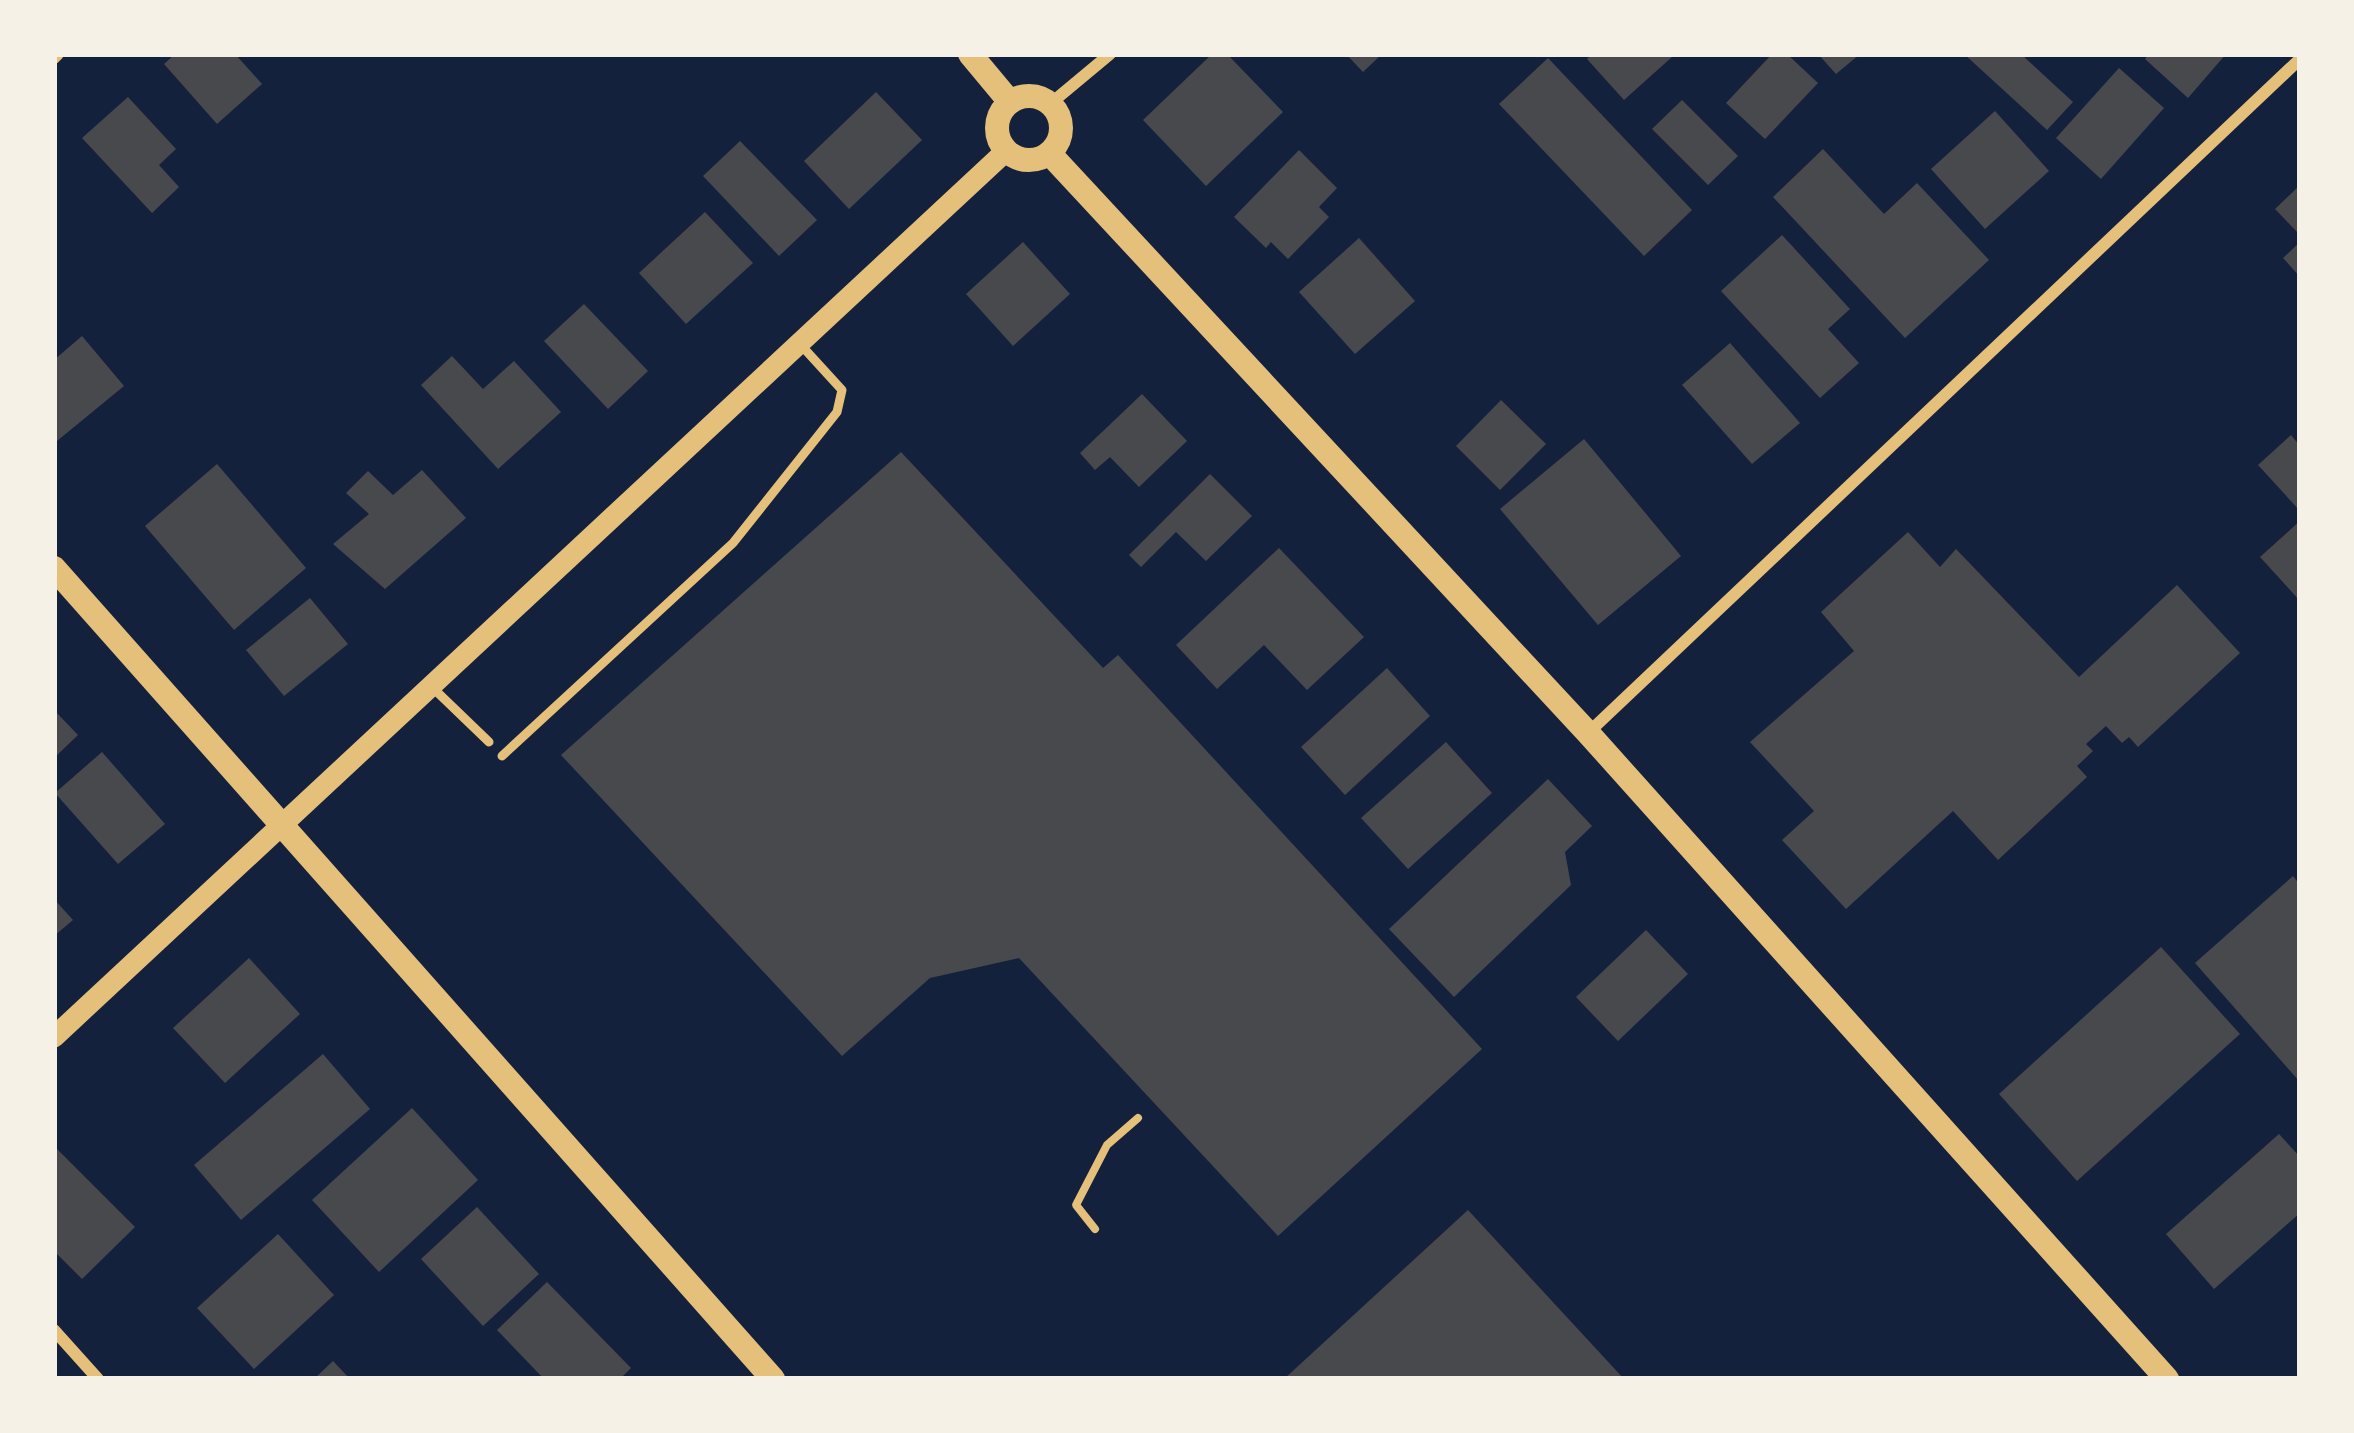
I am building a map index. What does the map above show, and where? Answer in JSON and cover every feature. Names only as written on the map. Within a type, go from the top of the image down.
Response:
[{"type":"main road","points":[[970,54],[1010,102]]},
{"type":"main road","points":[[1010,102],[1030,97],[1050,104],[1061,123],[1050,154]]},
{"type":"main road","points":[[1010,102],[997,130],[1006,151],[1027,160],[1050,154]]},
{"type":"main road","points":[[1050,154],[1588,733],[2167,1379]]},
{"type":"main road","points":[[54,568],[773,1379]]},
{"type":"street","points":[[1050,104],[1110,54]]},
{"type":"street","points":[[1588,733],[2300,58]]},
{"type":"street","points":[[54,1037],[434,689],[1006,151]]},
{"type":"street","points":[[54,1330],[98,1379]]},
{"type":"lane","points":[[502,756],[733,543],[837,412],[842,390],[800,344]]},
{"type":"lane","points":[[434,689],[489,742]]},
{"type":"path","points":[[1095,1229],[1076,1205],[1107,1145],[1138,1118]]},
{"type":"building","points":[[175,54],[235,54],[262,84],[217,124],[164,64]]},
{"type":"building","points":[[1212,54],[1227,54],[1283,112],[1206,186],[1143,120]]},
{"type":"building","points":[[1346,54],[1382,54],[1363,72]]},
{"type":"building","points":[[1592,54],[1672,57],[1624,100],[1587,59]]},
{"type":"building","points":[[1772,54],[1787,54],[1818,83],[1765,139],[1726,103]]},
{"type":"building","points":[[1818,54],[1860,54],[1836,74]]},
{"type":"building","points":[[1964,54],[2021,54],[2073,102],[2047,130]]},
{"type":"building","points":[[2149,54],[2226,54],[2188,98],[2145,59]]},
{"type":"building","points":[[1548,58],[1692,210],[1644,256],[1499,104]]},
{"type":"building","points":[[2119,68],[2164,108],[2101,179],[2056,138]]},
{"type":"building","points":[[876,92],[922,140],[849,209],[804,161]]},
{"type":"building","points":[[128,97],[176,149],[159,165],[179,187],[152,213],[82,138]]},
{"type":"building","points":[[1682,100],[1738,156],[1708,185],[1652,129]]},
{"type":"building","points":[[1995,111],[2049,171],[1985,229],[1931,169]]},
{"type":"building","points":[[740,141],[817,220],[779,256],[703,176]]},
{"type":"building","points":[[1823,149],[1884,214],[1917,183],[1989,260],[1905,338],[1773,197]]},
{"type":"building","points":[[1299,150],[1337,188],[1319,207],[1329,217],[1288,259],[1271,242],[1266,248],[1234,217]]},
{"type":"building","points":[[2300,185],[2300,235],[2275,209]]},
{"type":"building","points":[[705,212],[753,263],[686,324],[639,273]]},
{"type":"building","points":[[1782,235],[1850,309],[1828,329],[1859,363],[1820,398],[1721,291]]},
{"type":"building","points":[[1359,238],[1415,301],[1355,354],[1299,292]]},
{"type":"building","points":[[1023,242],[1070,294],[1013,346],[966,294]]},
{"type":"building","points":[[2300,242],[2300,277],[2283,258]]},
{"type":"building","points":[[584,304],[648,371],[608,409],[544,341]]},
{"type":"building","points":[[82,336],[124,386],[57,441],[54,360]]},
{"type":"building","points":[[1730,343],[1800,423],[1752,464],[1682,385]]},
{"type":"building","points":[[452,356],[483,389],[514,361],[561,412],[498,469],[421,385]]},
{"type":"building","points":[[1142,394],[1187,441],[1139,487],[1110,457],[1095,470],[1080,453]]},
{"type":"building","points":[[1501,400],[1546,444],[1500,490],[1456,446]]},
{"type":"building","points":[[2291,435],[2300,446],[2300,511],[2258,465]]},
{"type":"building","points":[[1584,439],[1681,556],[1598,625],[1500,509]]},
{"type":"building","points":[[901,452],[1103,668],[1118,655],[1482,1049],[1278,1236],[1019,958],[930,978],[842,1056],[561,755]]},
{"type":"building","points":[[217,464],[306,568],[234,630],[145,526]]},
{"type":"building","points":[[422,470],[466,518],[385,589],[333,544],[369,514],[346,493],[368,471],[393,495]]},
{"type":"building","points":[[1210,474],[1252,516],[1206,561],[1176,532],[1141,567],[1129,555]]},
{"type":"building","points":[[2300,521],[2300,601],[2260,557]]},
{"type":"building","points":[[1908,532],[1940,567],[1956,549],[2079,677],[2177,585],[2240,653],[2138,747],[2129,737],[2122,743],[2106,726],[2086,744],[2093,751],[2077,766],[2087,777],[1998,860],[1953,811],[1846,909],[1782,840],[1814,811],[1750,742],[1854,651],[1821,612]]},
{"type":"building","points":[[1279,548],[1364,637],[1307,690],[1264,645],[1217,689],[1176,645]]},
{"type":"building","points":[[310,598],[348,644],[284,696],[246,650]]},
{"type":"building","points":[[1387,668],[1430,716],[1345,795],[1301,747]]},
{"type":"building","points":[[54,710],[78,735],[54,758]]},
{"type":"building","points":[[1446,742],[1492,793],[1408,869],[1361,818]]},
{"type":"building","points":[[102,752],[165,824],[118,864],[55,793]]},
{"type":"building","points":[[1548,779],[1592,826],[1565,852],[1571,885],[1454,997],[1389,929]]},
{"type":"building","points":[[2293,876],[2300,885],[2300,1082],[2195,963]]},
{"type":"building","points":[[54,899],[73,920],[54,936]]},
{"type":"building","points":[[1646,930],[1688,974],[1618,1041],[1576,997]]},
{"type":"building","points":[[2161,947],[2240,1034],[2077,1181],[1999,1094]]},
{"type":"building","points":[[249,958],[300,1014],[225,1083],[173,1028]]},
{"type":"building","points":[[323,1054],[370,1109],[241,1220],[194,1165]]},
{"type":"building","points":[[412,1108],[478,1180],[379,1272],[312,1200]]},
{"type":"building","points":[[2279,1134],[2300,1157],[2300,1213],[2214,1289],[2166,1234]]},
{"type":"building","points":[[54,1146],[135,1227],[82,1279],[54,1251]]},
{"type":"building","points":[[477,1207],[539,1274],[483,1326],[421,1259]]},
{"type":"building","points":[[1468,1210],[1624,1379],[1284,1379]]},
{"type":"building","points":[[278,1234],[334,1295],[254,1369],[197,1308]]},
{"type":"building","points":[[547,1282],[631,1368],[620,1379],[544,1379],[497,1330]]},
{"type":"building","points":[[333,1361],[350,1379],[314,1379]]}]
